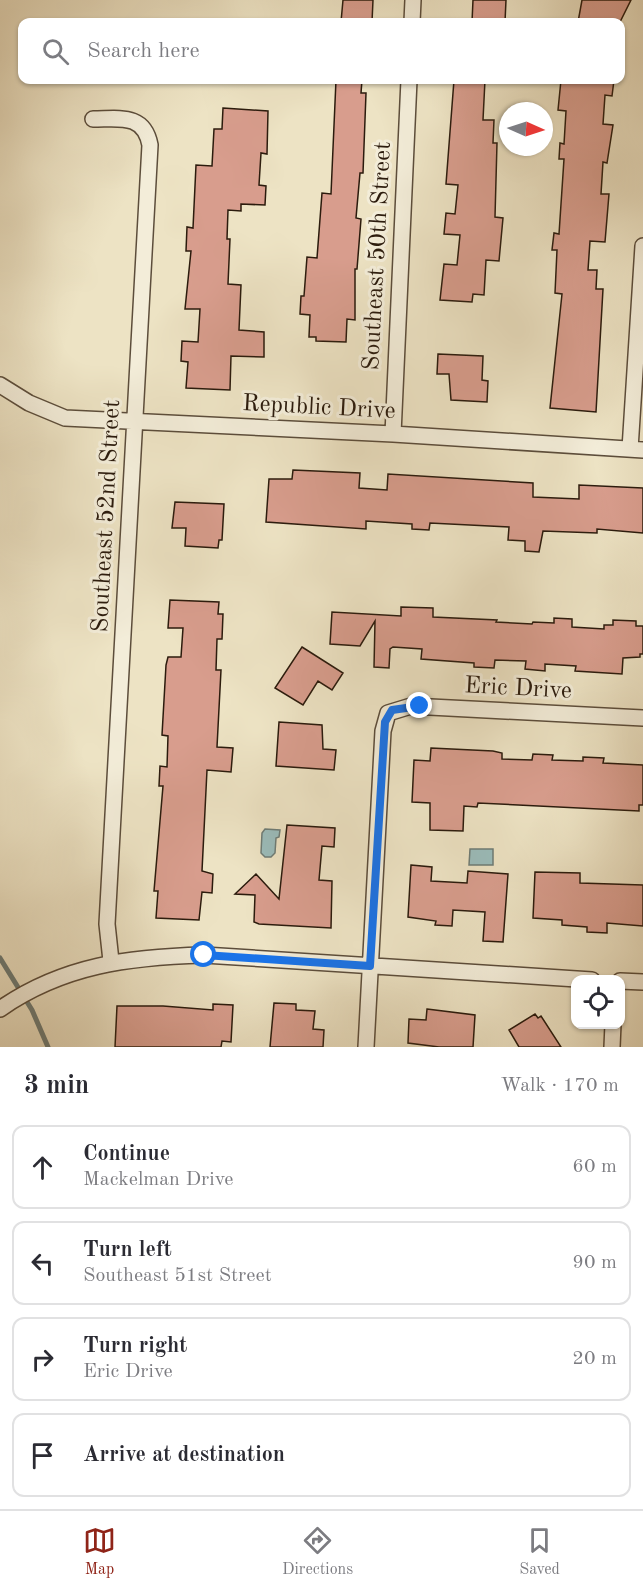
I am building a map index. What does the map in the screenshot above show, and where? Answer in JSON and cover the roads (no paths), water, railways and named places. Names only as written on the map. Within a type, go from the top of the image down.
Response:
[{"type":"street","points":[[412,18],[413,0]]},
{"type":"street","name":"Southeast 50th Street","points":[[393,434],[409,84]]},
{"type":"street","name":"Southeast 52nd Street","points":[[93,119],[130,120],[142,125],[148,133],[150,145],[107,924],[111,961]]},
{"type":"street","points":[[636,450],[643,246]]},
{"type":"street","name":"Republic Drive","points":[[0,385],[29,403],[65,418],[393,434],[636,450]]},
{"type":"street","name":"Eric Drive","points":[[370,966],[383,731],[386,717],[392,710],[411,706],[643,718]]},
{"type":"street","points":[[0,1009],[40,985],[111,961],[143,957],[204,955],[571,979]]},
{"type":"street","points":[[366,1047],[370,966]]},
{"type":"street","points":[[625,981],[643,982]]},
{"type":"street","points":[[612,1047],[613,1029]]},
{"type":"water","points":[[265,829],[280,830],[279,837],[276,838],[275,853],[271,857],[265,857],[261,853],[262,833]]},
{"type":"water","points":[[470,849],[493,849],[493,865],[469,865]]},
{"type":"waterway","points":[[0,958],[32,1010],[48,1047]]}]
